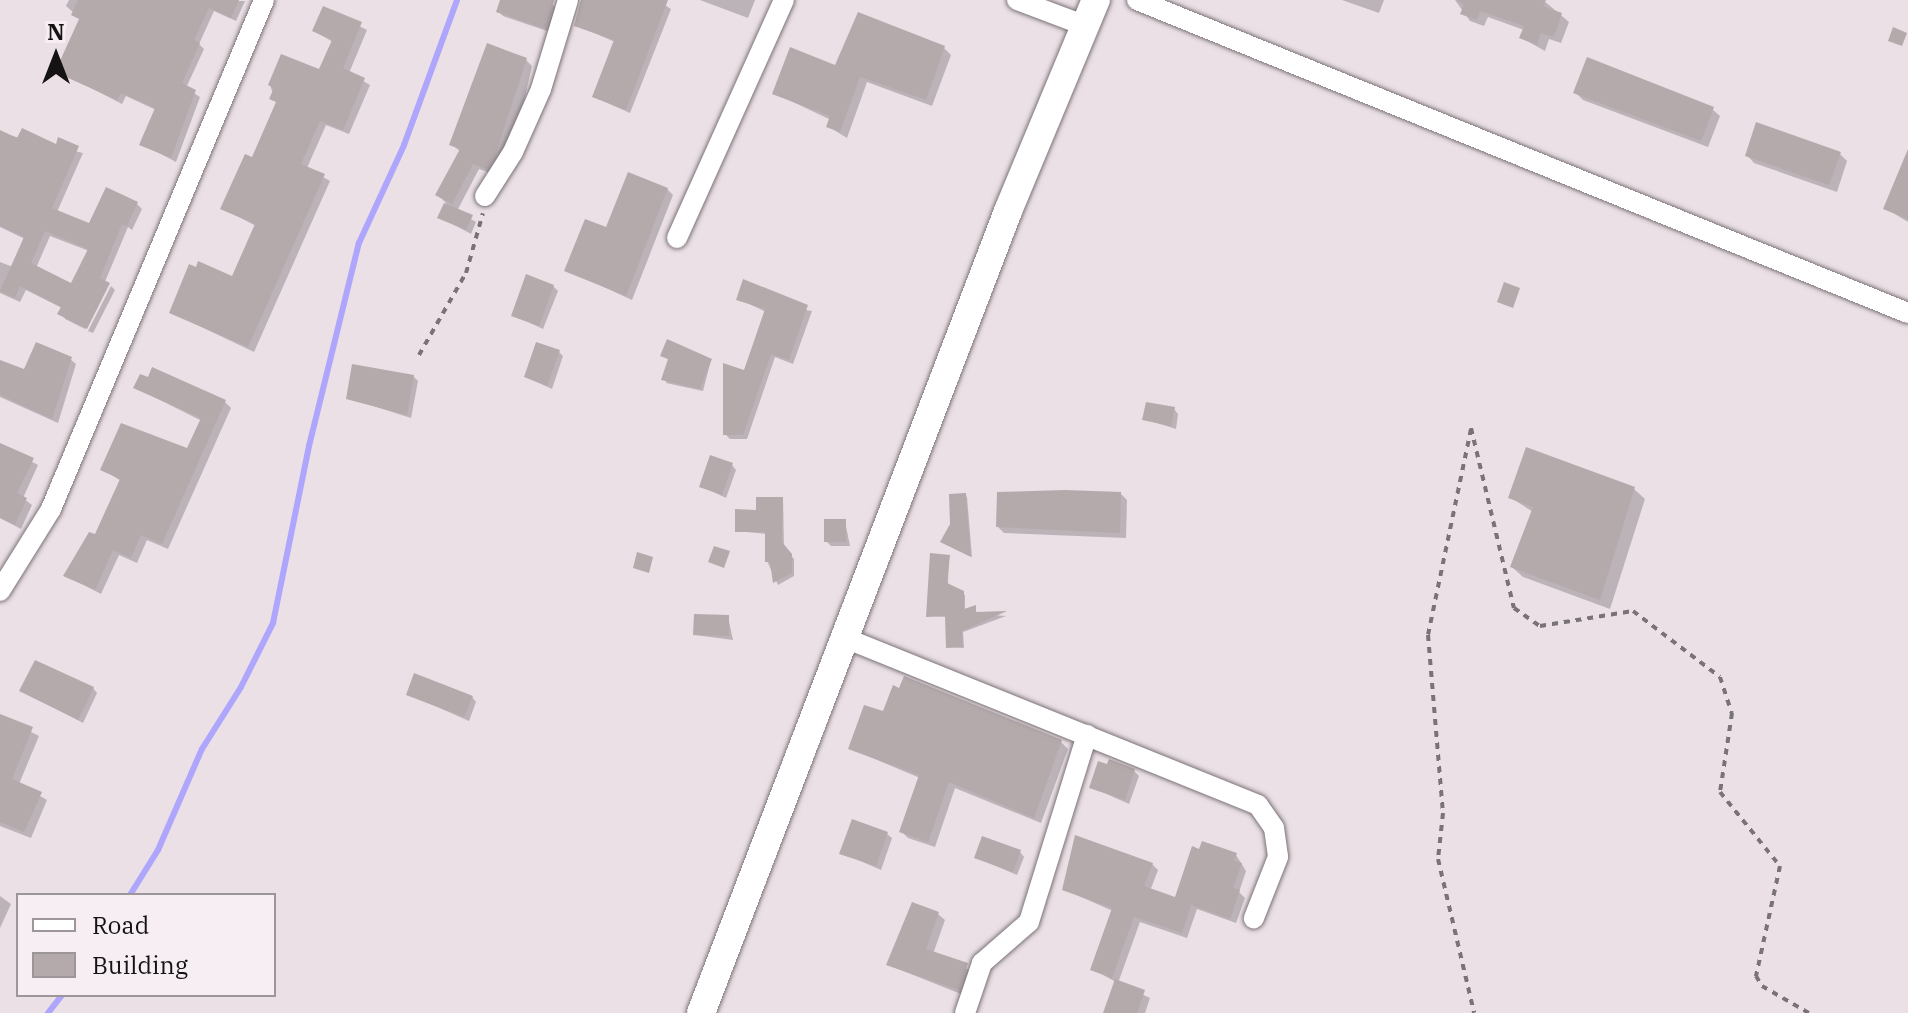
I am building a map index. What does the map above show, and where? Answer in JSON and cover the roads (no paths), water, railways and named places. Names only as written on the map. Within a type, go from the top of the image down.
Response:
[{"type":"street","points":[[0,591],[51,509],[264,0]]},
{"type":"street","points":[[485,196],[513,152],[541,89],[568,0]]},
{"type":"street","points":[[677,238],[784,0]]},
{"type":"street","points":[[701,1013],[1008,211],[1091,13],[1017,0]]},
{"type":"street","points":[[1137,0],[1908,313]]},
{"type":"street","points":[[845,638],[1258,805],[1274,828],[1278,857],[1254,918]]},
{"type":"street","points":[[965,1013],[982,963],[1029,922],[1087,735]]},
{"type":"waterway","points":[[131,893],[158,850],[202,749],[241,687],[273,623],[309,446],[359,243],[404,145],[457,0]]},
{"type":"waterway","points":[[48,1013],[60,997]]}]
